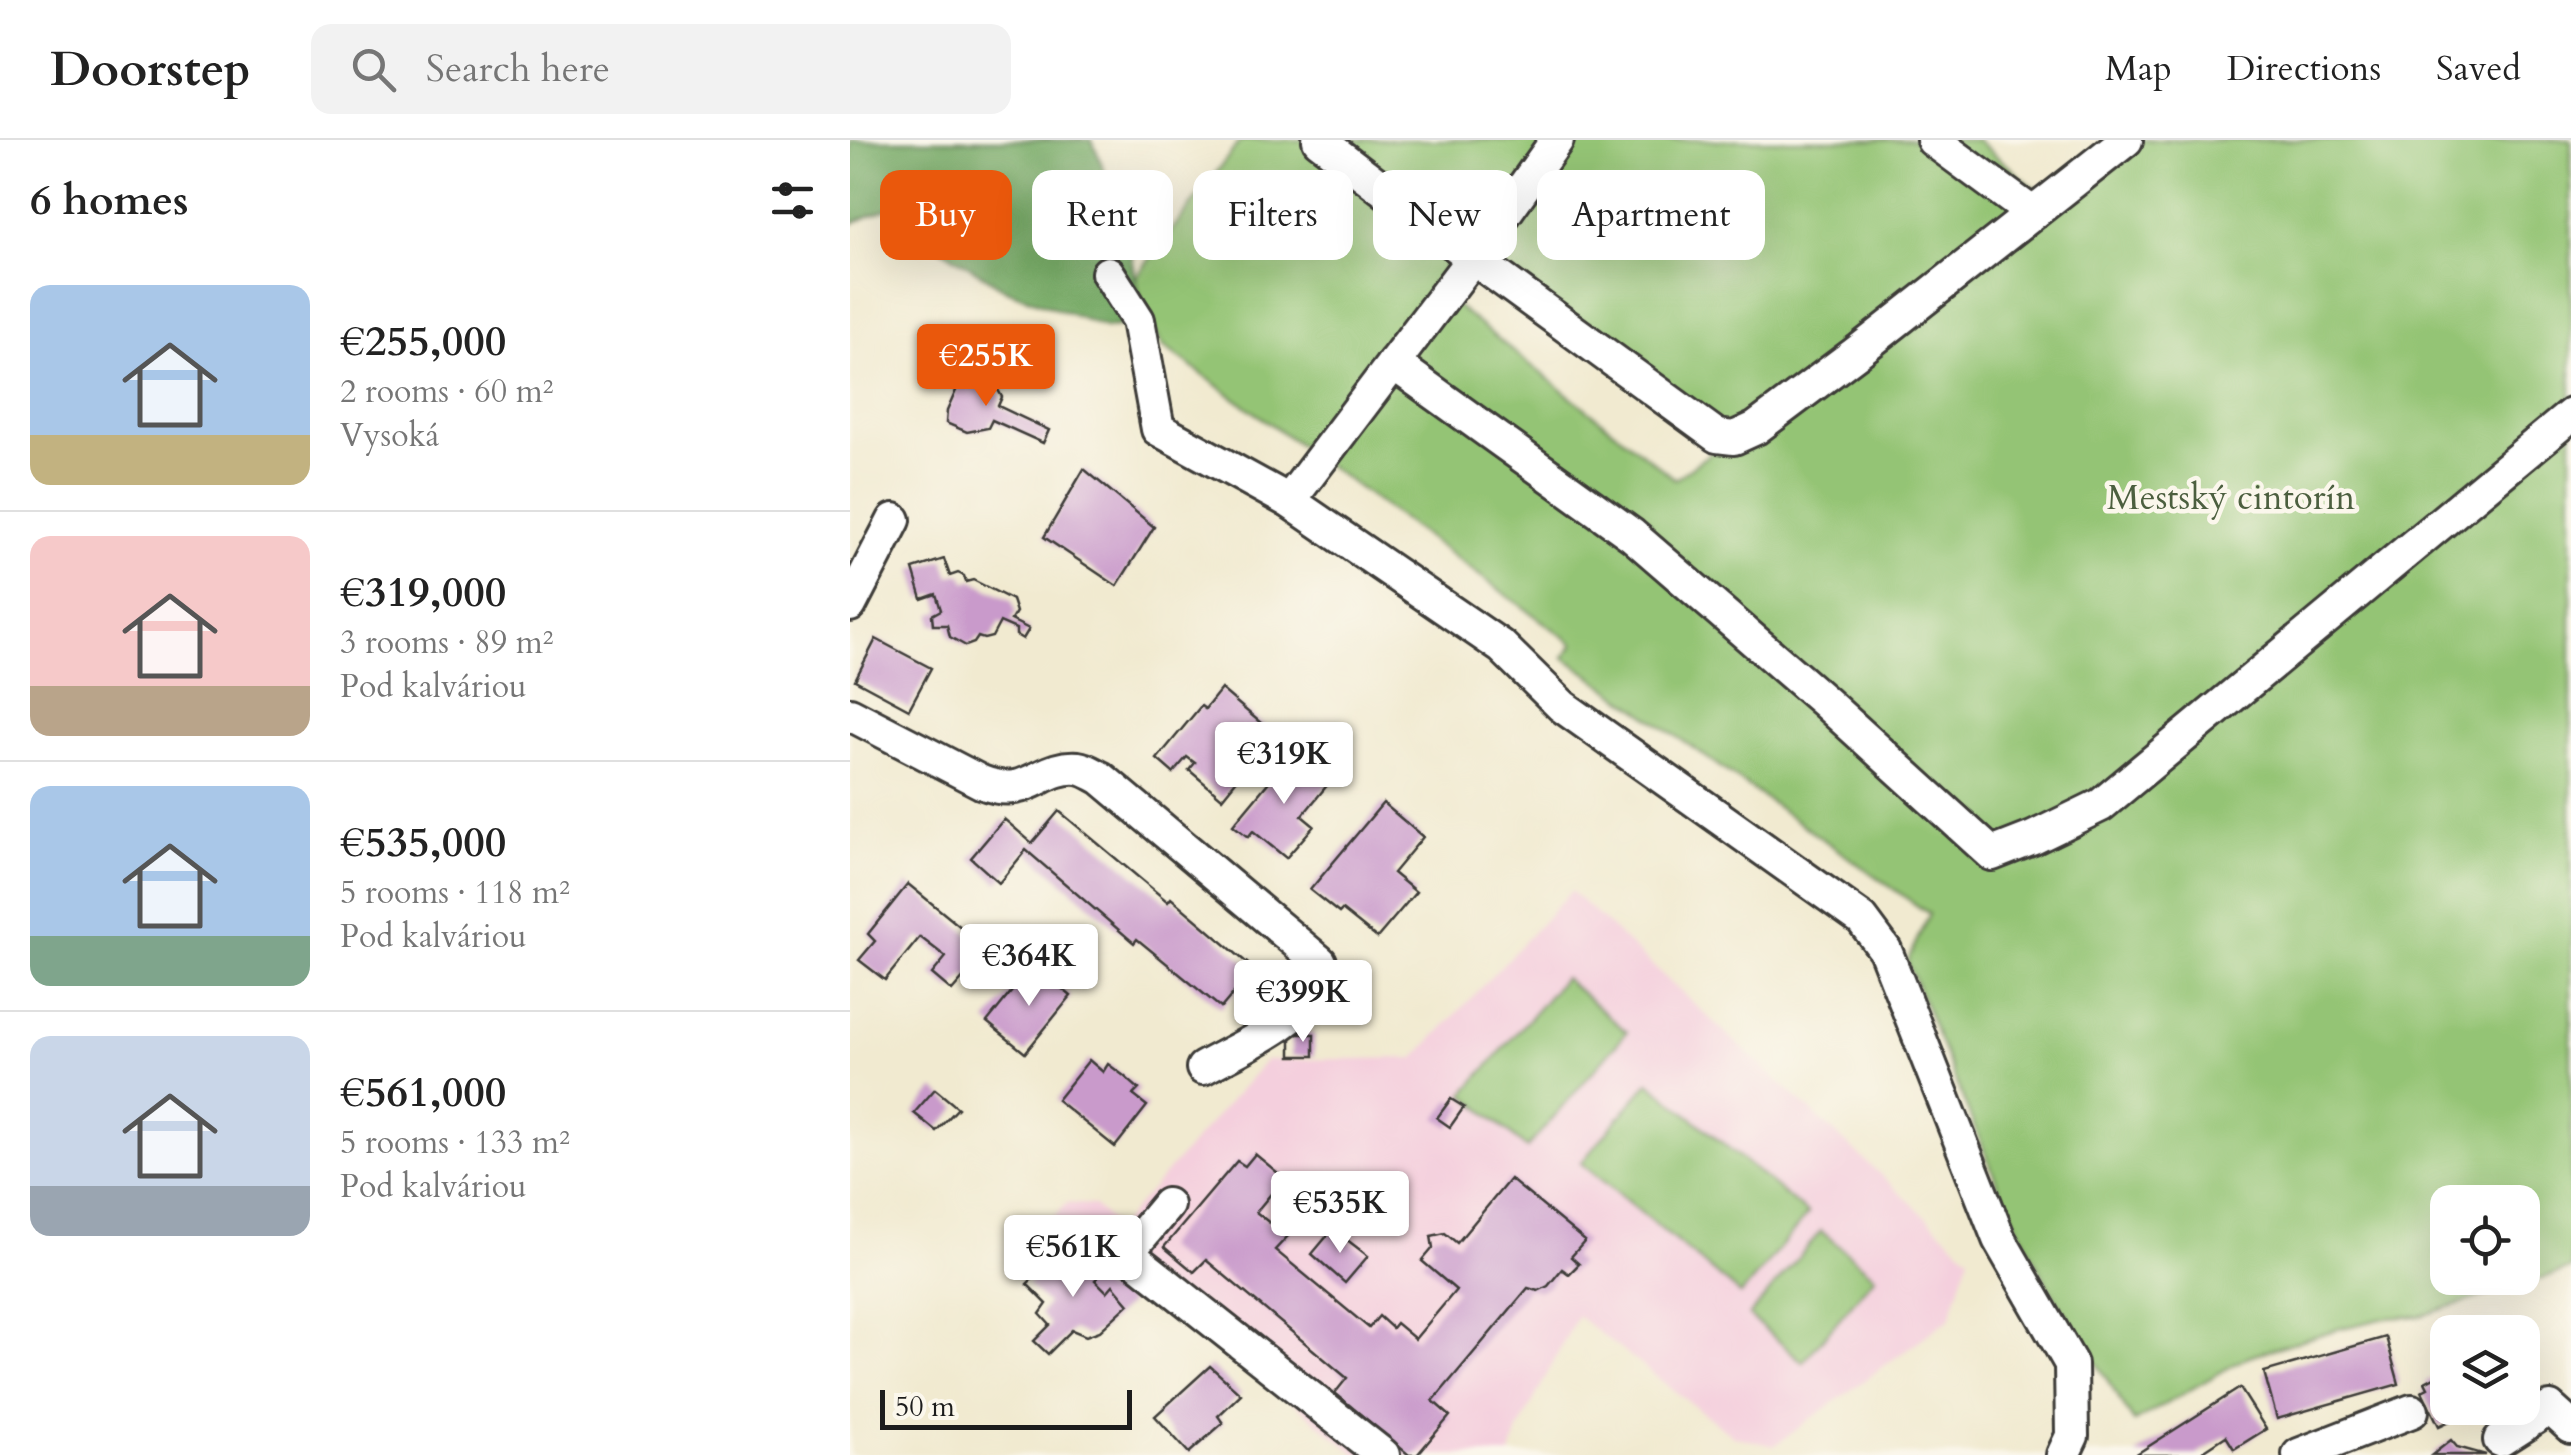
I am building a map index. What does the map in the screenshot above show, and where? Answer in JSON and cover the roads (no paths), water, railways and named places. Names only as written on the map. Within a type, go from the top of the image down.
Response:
[{"type":"street","points":[[1318,140],[1373,182]]},
{"type":"street","points":[[1517,196],[1557,140]]},
{"type":"street","points":[[1932,140],[2032,213]]},
{"type":"street","points":[[1475,260],[1717,436],[1734,438],[1756,428],[1856,353],[2126,140]]},
{"type":"street","points":[[1290,502],[1470,260]]},
{"type":"street","points":[[1108,273],[1138,320],[1158,429],[1290,502],[1502,647],[1562,706],[1862,919],[1885,950],[1998,1240],[2071,1364],[2072,1436],[2063,1455]]},
{"type":"street","points":[[1393,363],[1632,535],[1825,702],[1992,854],[2101,805],[2571,415]]},
{"type":"street","points":[[850,606],[894,520]]},
{"type":"street","points":[[850,714],[1000,790],[1021,787],[1061,770],[1082,768],[1100,778],[1320,962],[1318,987],[1290,1019],[1202,1068]]},
{"type":"street","points":[[1167,1204],[1127,1253],[1382,1455]]},
{"type":"street","points":[[2500,1440],[2550,1408],[2571,1426]]},
{"type":"street","points":[[2299,1455],[2412,1410]]},
{"type":"park label","name":"Mestský cintorín","points":[[2231,498]]}]
